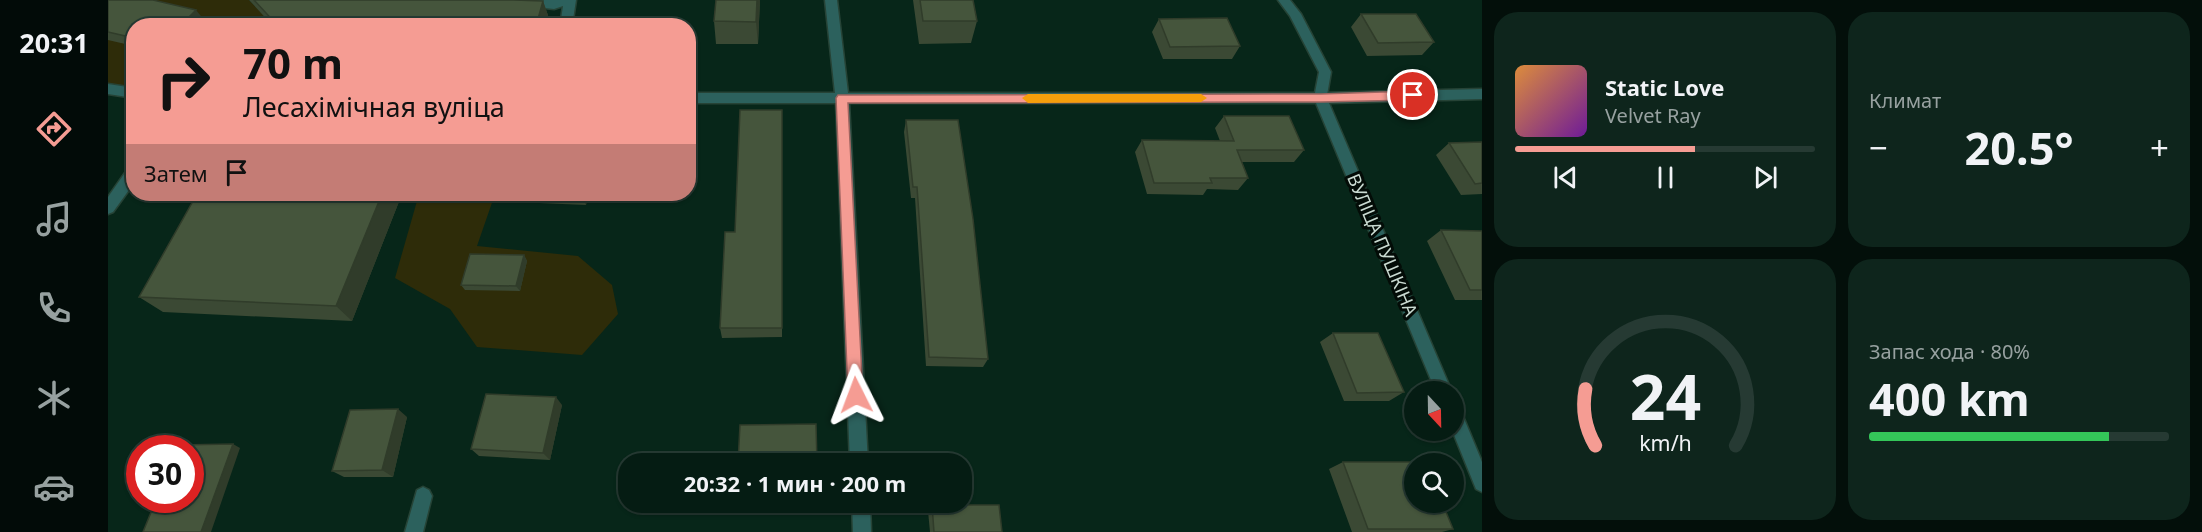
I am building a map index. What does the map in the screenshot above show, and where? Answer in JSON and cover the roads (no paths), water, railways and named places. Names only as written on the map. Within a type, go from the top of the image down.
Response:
[{"type":"street","points":[[507,0],[551,2],[569,0],[567,18]]},
{"type":"street","points":[[831,0],[842,98],[858,453]]},
{"type":"street","points":[[1284,0],[1295,14],[1325,72],[1321,98]]},
{"type":"street","points":[[108,89],[126,92]]},
{"type":"street","points":[[696,98],[1321,98],[1482,93]]},
{"type":"street","name":"ВУЛІЦА ПУШКІНА","points":[[1321,98],[1439,381]]},
{"type":"street","points":[[108,208],[126,182]]},
{"type":"street","points":[[1464,439],[1482,483]]},
{"type":"street","points":[[414,532],[423,496]]},
{"type":"street","points":[[861,513],[862,532]]}]
